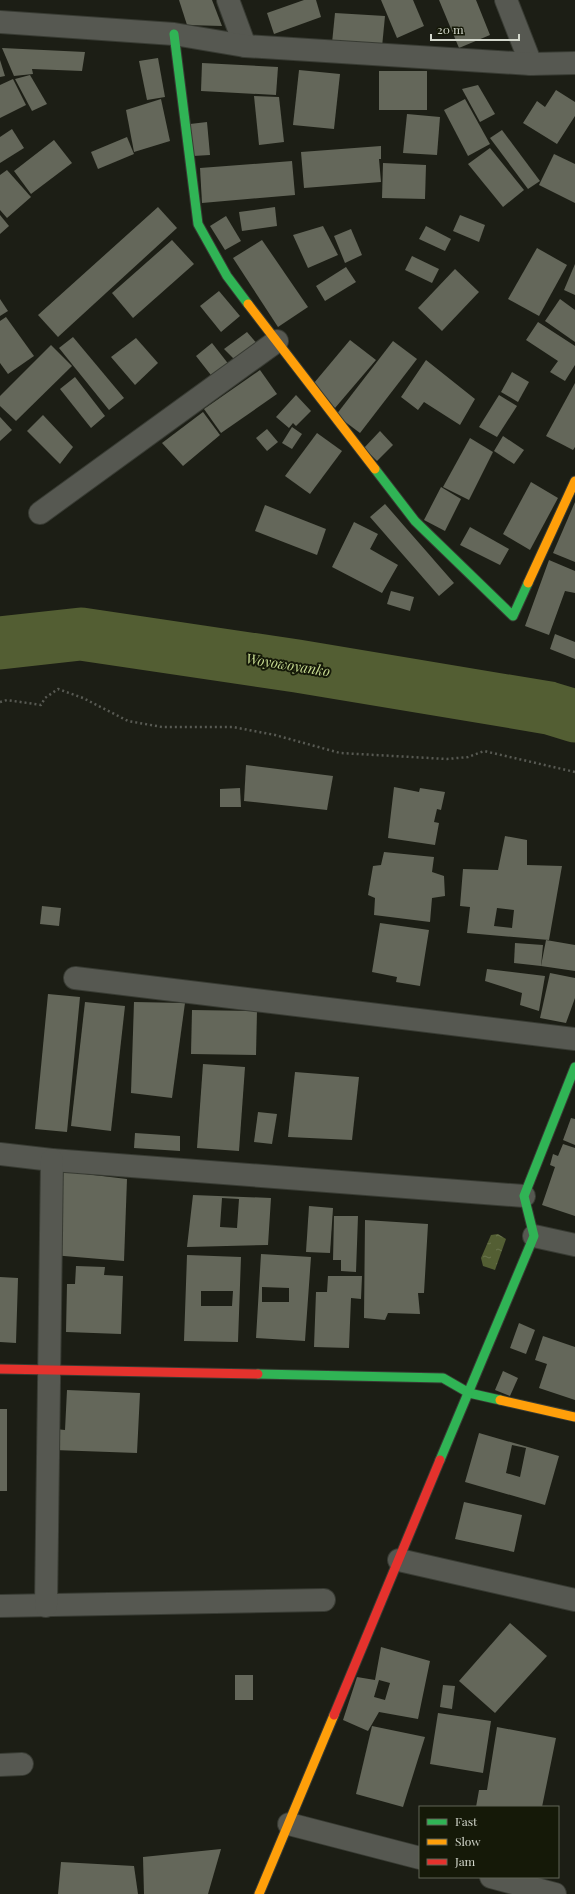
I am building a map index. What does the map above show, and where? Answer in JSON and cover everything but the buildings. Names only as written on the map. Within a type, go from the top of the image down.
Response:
[{"type":"street","points":[[228,0],[245,46]]},
{"type":"street","points":[[506,0],[531,64]]},
{"type":"street","points":[[0,22],[174,34],[245,46],[531,64],[575,63]]},
{"type":"street","points":[[174,34],[198,224],[227,276],[415,521],[513,616],[575,481]]},
{"type":"street","points":[[40,513],[277,341]]},
{"type":"street","points":[[75,978],[575,1039]]},
{"type":"street","points":[[259,1894],[534,1236],[524,1196],[575,1067]]},
{"type":"street","points":[[0,1154],[52,1160],[524,1196]]},
{"type":"street","points":[[46,1606],[52,1160]]},
{"type":"street","points":[[534,1236],[575,1245]]},
{"type":"street","points":[[0,1369],[443,1378],[469,1393],[575,1417]]},
{"type":"street","points":[[399,1560],[575,1600]]},
{"type":"street","points":[[0,1606],[324,1600]]},
{"type":"street","points":[[0,1765],[22,1764]]},
{"type":"street","points":[[288,1824],[419,1858]]},
{"type":"street","points":[[495,1878],[556,1894]]},
{"type":"path","points":[[0,702],[7,700],[41,704],[45,698],[58,689],[83,698],[128,721],[162,727],[233,727],[275,735],[340,753],[447,759],[468,757],[484,750],[575,772]]},
{"type":"water","points":[[498,1234],[506,1239],[495,1270],[483,1266],[481,1258],[491,1235]]},
{"type":"waterway","name":"Woyowoyanko","points":[[0,643],[81,634],[297,666],[549,708],[575,716]]},
{"type":"traffic: fast","points":[[174,34],[198,224],[227,276],[248,304]]},
{"type":"traffic: fast","points":[[375,469],[415,521],[513,616],[528,583]]},
{"type":"traffic: fast","points":[[440,1460],[534,1236],[524,1196],[575,1067]]},
{"type":"traffic: fast","points":[[258,1374],[443,1378],[469,1393],[500,1400]]},
{"type":"traffic: slow","points":[[248,304],[375,469]]},
{"type":"traffic: slow","points":[[528,583],[575,481]]},
{"type":"traffic: slow","points":[[500,1400],[575,1417]]},
{"type":"traffic: slow","points":[[259,1894],[334,1715]]},
{"type":"traffic: jam","points":[[0,1369],[258,1374]]},
{"type":"traffic: jam","points":[[334,1715],[440,1460]]}]
